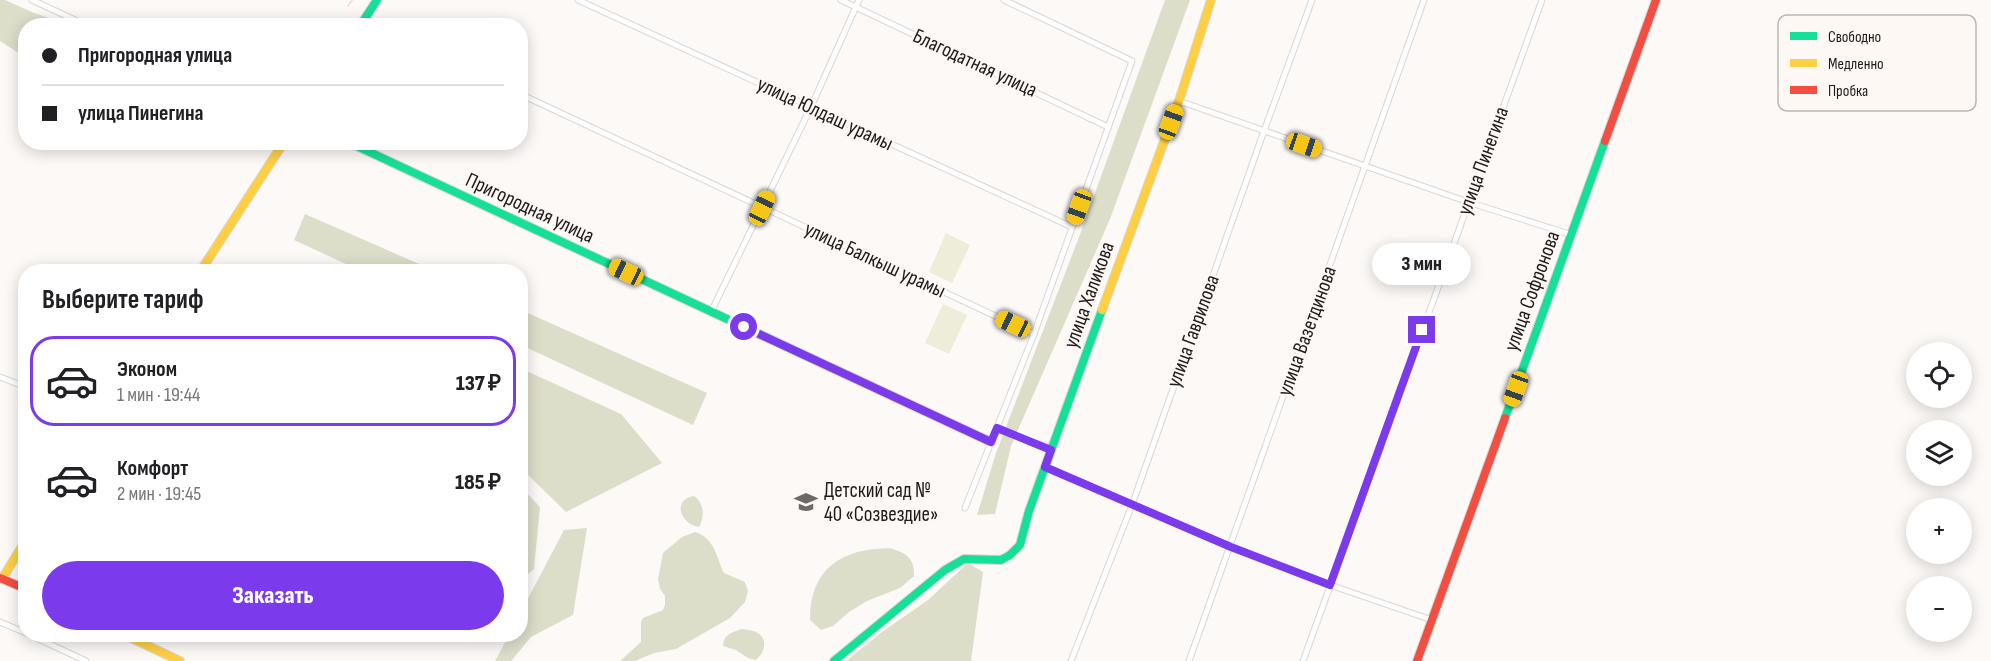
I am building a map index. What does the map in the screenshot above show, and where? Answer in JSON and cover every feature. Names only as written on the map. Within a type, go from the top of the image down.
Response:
[{"type":"street","points":[[32,0],[71,18]]},
{"type":"street","points":[[365,18],[377,0]]},
{"type":"street","name":"улица Юлдаш урамы","points":[[578,0],[1072,227]]},
{"type":"street","name":"Благодатная улица","points":[[841,0],[1108,127]]},
{"type":"street","points":[[711,312],[859,0]]},
{"type":"street","points":[[965,508],[1034,334],[1132,61],[1004,0]]},
{"type":"street","name":"улица Халикова","points":[[834,661],[945,570],[964,559],[1001,560],[1016,550],[1022,539],[1029,511],[1179,100],[1212,0]]},
{"type":"street","name":"улица Гаврилова","points":[[1071,661],[1132,505],[1312,0]]},
{"type":"street","name":"улица Вазетдинова","points":[[1189,661],[1424,0]]},
{"type":"street","name":"улица Пинегина","points":[[1303,661],[1542,0]]},
{"type":"street","name":"улица Софронова","points":[[1417,661],[1656,0]]},
{"type":"street","name":"улица Балкыш урамы","points":[[528,98],[1034,334]]},
{"type":"street","points":[[1179,100],[1468,202],[1572,235]]},
{"type":"street","points":[[205,264],[279,150]]},
{"type":"street","name":"Пригородная улица","points":[[365,150],[991,442]]},
{"type":"street","points":[[0,377],[18,384]]},
{"type":"street","points":[[997,428],[1051,450]]},
{"type":"street","points":[[1045,467],[1231,547],[1330,585],[1432,620]]},
{"type":"street","points":[[18,552],[1,578],[18,585]]},
{"type":"street","points":[[0,622],[18,630]]},
{"type":"street","points":[[44,642],[86,661]]},
{"type":"street","points":[[140,642],[180,661]]},
{"type":"green space","points":[[0,0],[49,18],[18,18],[18,53],[0,41]]},
{"type":"green space","points":[[1165,0],[1190,0],[1110,219],[1011,446],[995,514],[977,515],[996,453],[1079,237]]},
{"type":"green space","points":[[305,214],[419,264],[346,264],[294,240]]},
{"type":"green space","points":[[946,233],[970,245],[952,283],[929,272]]},
{"type":"green space","points":[[943,304],[967,315],[949,354],[925,343]]},
{"type":"green space","points":[[528,313],[707,393],[693,425],[528,348]]},
{"type":"green space","points":[[528,372],[621,414],[662,463],[566,512],[528,475]]},
{"type":"green space","points":[[528,494],[540,507],[534,569],[528,574]]},
{"type":"green space","points":[[694,496],[700,502],[702,510],[699,527],[687,522],[681,512],[683,502]]},
{"type":"green space","points":[[587,528],[573,615],[528,641],[528,599],[564,530]]},
{"type":"green space","points":[[695,532],[711,543],[724,573],[745,582],[748,591],[745,602],[730,618],[676,649],[654,653],[635,661],[620,661],[641,642],[643,618],[663,610],[665,605],[665,596],[660,589],[658,579],[663,553],[682,537]]},
{"type":"green space","points":[[890,548],[908,557],[913,565],[914,576],[900,588],[867,601],[849,612],[833,626],[821,630],[810,620],[811,602],[816,587],[822,575],[832,565],[857,552]]},
{"type":"green space","points":[[968,563],[983,572],[971,661],[846,661],[928,600]]},
{"type":"green space","points":[[741,629],[754,631],[763,638],[763,650],[755,660],[723,646],[726,636]]},
{"type":"green space","points":[[505,642],[527,642],[511,661],[495,661]]},
{"type":"waterway","points":[[348,6],[352,0]]},
{"type":"traffic: fast","points":[[365,18],[377,0]]},
{"type":"traffic: fast","points":[[1505,418],[1605,141]]},
{"type":"traffic: fast","points":[[365,150],[817,361]]},
{"type":"traffic: fast","points":[[834,661],[945,570],[964,559],[1001,560],[1020,545],[1029,511],[1102,310]]},
{"type":"traffic: slow","points":[[1102,310],[1179,101],[1211,0]]},
{"type":"traffic: slow","points":[[205,264],[279,150]]},
{"type":"traffic: slow","points":[[817,361],[991,442]]},
{"type":"traffic: slow","points":[[2,579],[18,553]]},
{"type":"traffic: slow","points":[[140,642],[180,661]]},
{"type":"traffic: jam","points":[[1605,141],[1656,0]]},
{"type":"traffic: jam","points":[[1417,661],[1505,418]]},
{"type":"traffic: jam","points":[[0,578],[18,586]]},
{"type":"place","name":"Детский сад № 40 «Созвездие»","points":[[806,502]]},
{"type":"route","points":[[744,327],[991,442],[997,428],[1051,450],[1045,467],[1231,547],[1330,585],[1422,330]]}]
